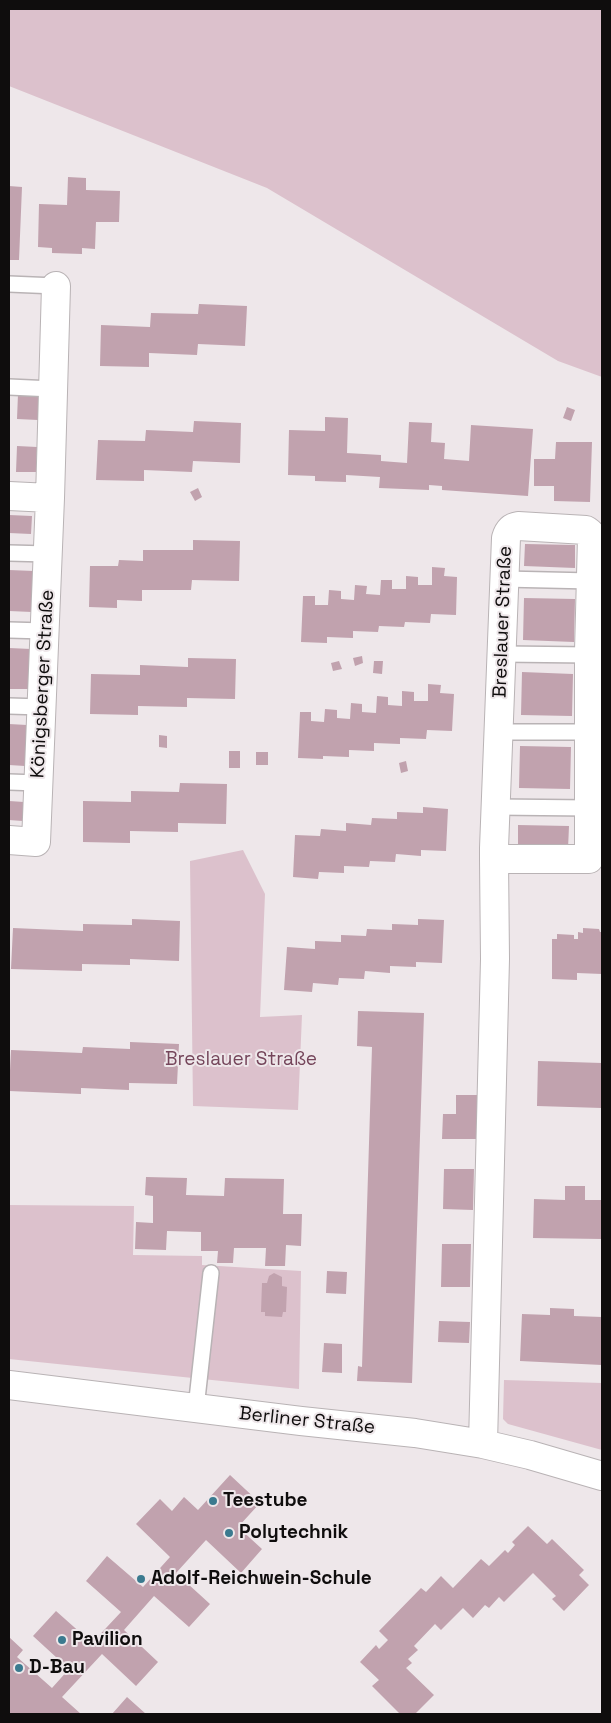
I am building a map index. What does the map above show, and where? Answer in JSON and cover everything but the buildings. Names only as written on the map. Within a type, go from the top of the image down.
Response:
[{"type":"street","name":"Königsberger Straße","points":[[9,840],[36,842],[48,554],[56,286]]},
{"type":"street","points":[[9,496],[50,498]]},
{"type":"street","name":"Breslauer Straße","points":[[483,1444],[495,959],[494,859],[506,538],[508,531],[518,526],[586,530],[592,538],[589,859],[494,859]]},
{"type":"street","name":"Berliner Straße","points":[[9,1385],[415,1433],[530,1454],[602,1476]]},
{"type":"lane","points":[[9,284],[56,286]]},
{"type":"lane","points":[[9,387],[53,389]]},
{"type":"lane","points":[[9,553],[48,554]]},
{"type":"lane","points":[[504,579],[591,581]]},
{"type":"lane","points":[[9,630],[45,631]]},
{"type":"lane","points":[[502,654],[590,655]]},
{"type":"lane","points":[[9,706],[42,707]]},
{"type":"lane","points":[[499,732],[589,732]]},
{"type":"lane","points":[[9,782],[38,783]]},
{"type":"lane","points":[[496,807],[589,808]]},
{"type":"lane","points":[[196,1408],[211,1273]]},
{"type":"green space","points":[[9,9],[602,9],[602,377],[558,361],[267,188],[9,86]]},
{"type":"green space","name":"Breslauer Straße","points":[[243,850],[265,894],[260,1017],[302,1015],[298,1110],[193,1106],[190,861]]},
{"type":"green space","points":[[9,1205],[134,1206],[133,1255],[202,1256],[202,1265],[301,1271],[299,1389],[9,1359]]},
{"type":"green space","points":[[504,1380],[602,1383],[602,1450],[508,1424],[503,1419]]},
{"type":"place","name":"Teestube","points":[[213,1501]]},
{"type":"place","name":"Polytechnik","points":[[229,1533]]},
{"type":"place","name":"Adolf-Reichwein-Schule","points":[[141,1579]]},
{"type":"place","name":"Pavilion","points":[[62,1640]]},
{"type":"place","name":"D-Bau","points":[[19,1668]]}]
